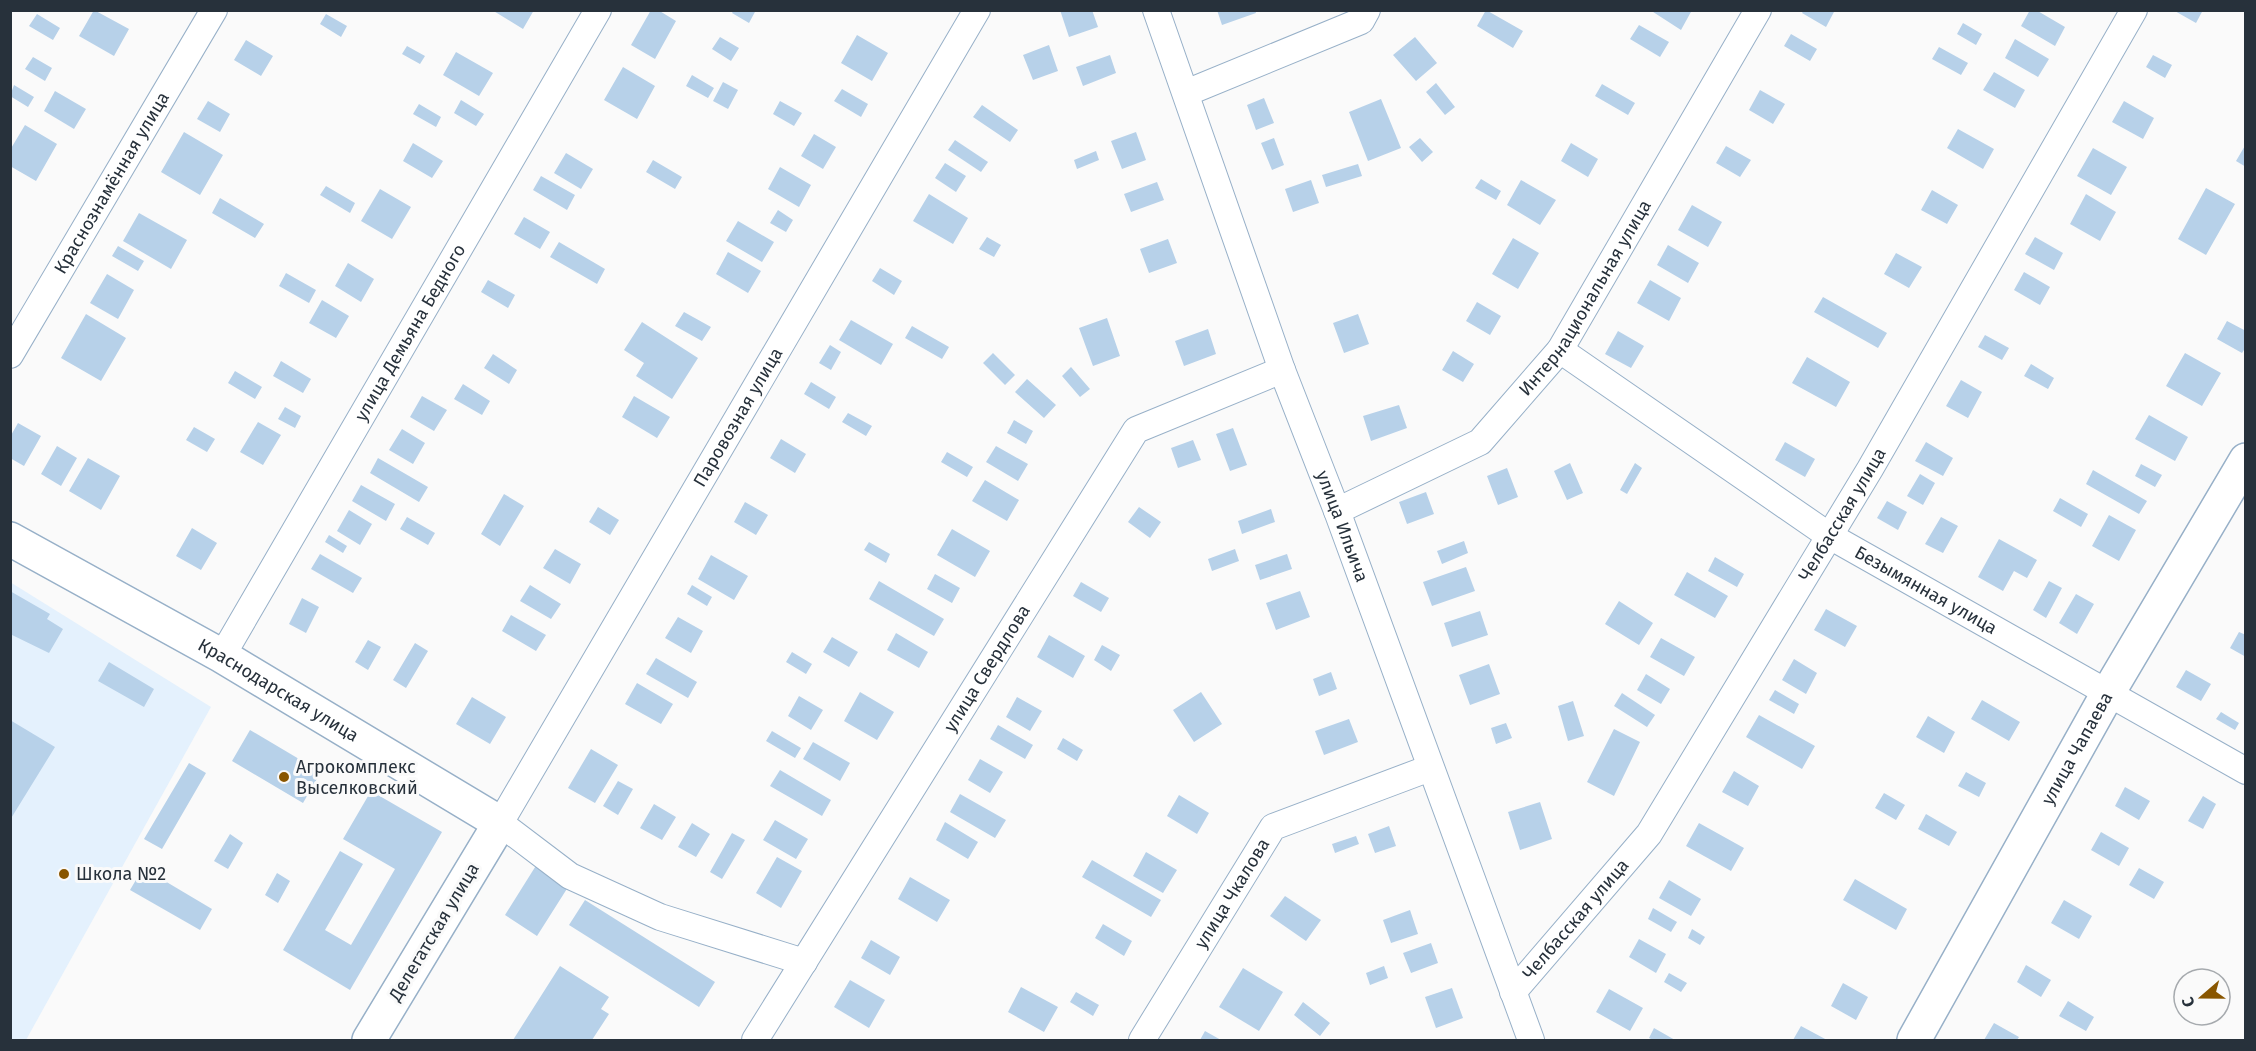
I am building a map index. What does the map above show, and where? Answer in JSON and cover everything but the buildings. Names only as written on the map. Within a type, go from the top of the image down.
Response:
[{"type":"street","name":"Краснознамённая улица","points":[[10,355],[214,10]]},
{"type":"street","name":"улица Демьяна Бедного","points":[[222,656],[598,10]]},
{"type":"street","name":"Паровозная улица","points":[[500,823],[977,10]]},
{"type":"street","name":"улица Ильича","points":[[1155,10],[1282,370],[1337,511],[1531,1041]]},
{"type":"street","points":[[1186,93],[1361,21],[1367,10]]},
{"type":"street","name":"Интернациональная улица","points":[[1337,511],[1480,442],[1560,350],[1758,10]]},
{"type":"street","name":"Челбасская улица","points":[[1513,992],[1649,834],[1870,469],[2134,10]]},
{"type":"street","name":"Безымянная улица","points":[[1560,350],[1828,535],[2246,771]]},
{"type":"street","name":"улица Свердлова","points":[[755,1041],[1136,430],[1282,370]]},
{"type":"street","name":"улица Чапаева","points":[[1914,1041],[2108,693],[2246,460]]},
{"type":"street","name":"Краснодарская улица","points":[[10,539],[222,656],[500,823],[570,876],[660,916],[804,963]]},
{"type":"street","name":"улица Чкалова","points":[[1142,1041],[1273,827],[1430,768]]},
{"type":"street","name":"Делегатская улица","points":[[369,1041],[500,823]]},
{"type":"shaded area","name":"Школа №2","points":[[10,582],[211,707],[26,1040],[10,1040]]},
{"type":"place","name":"Агрокомплекс Выселковский","points":[[284,777]]},
{"type":"place","name":"Школа №2","points":[[64,874]]}]
